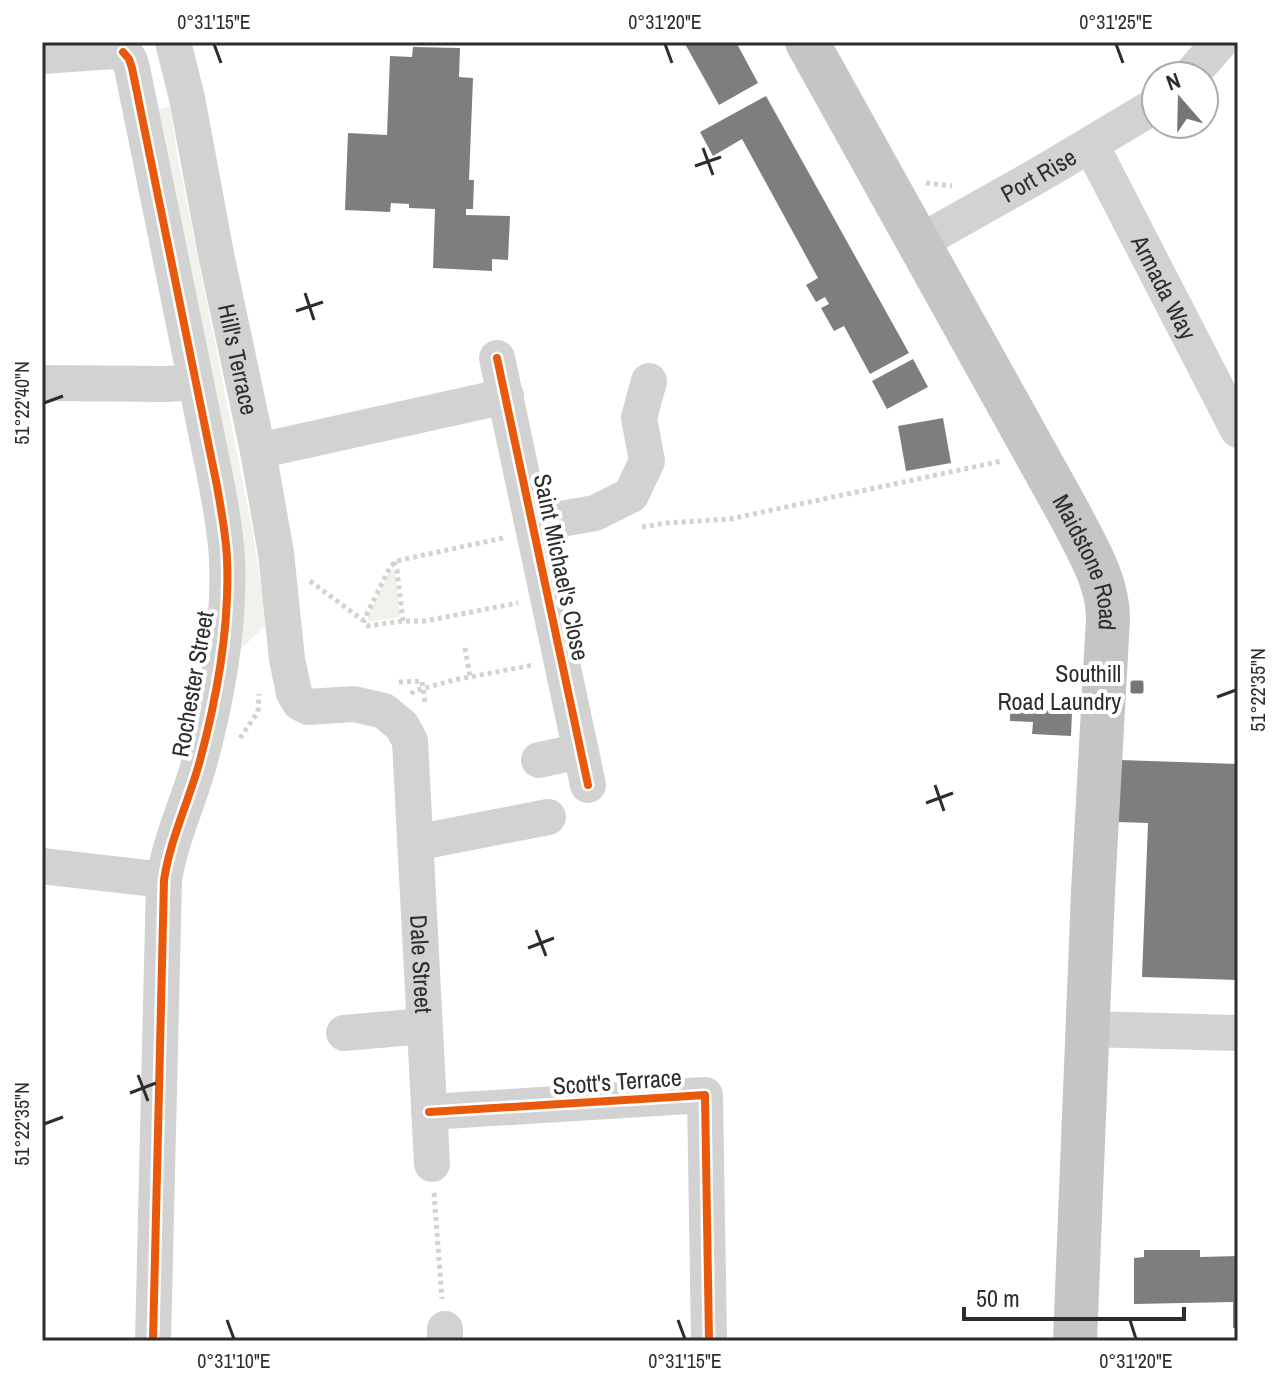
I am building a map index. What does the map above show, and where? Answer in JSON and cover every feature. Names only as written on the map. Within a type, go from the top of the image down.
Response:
[{"type":"main road","name":"Maidstone Road","points":[[807,42],[1070,515],[1107,597],[1075,1341]]},
{"type":"street","name":"Hill's Terrace","points":[[173,42],[258,451],[276,553],[290,678]]},
{"type":"street","points":[[1204,60],[1220,42]]},
{"type":"street","points":[[42,56],[115,51],[125,47]]},
{"type":"street","name":"Rochester Street","points":[[125,47],[132,68],[225,532],[227,567],[223,646],[210,720],[164,880],[153,1341]]},
{"type":"street","name":"Port Rise","points":[[920,242],[1140,115]]},
{"type":"street","name":"Armada Way","points":[[1091,145],[1238,430]]},
{"type":"street","name":"Saint Michael's Close","points":[[497,358],[584,768],[539,760]]},
{"type":"street","points":[[534,528],[595,513],[631,495],[647,461],[639,418],[649,381]]},
{"type":"street","points":[[42,383],[195,382]]},
{"type":"street","points":[[258,451],[506,396]]},
{"type":"street","name":"Dale Street","points":[[290,678],[295,696],[303,705],[354,704],[372,707],[393,716],[409,738],[432,1164]]},
{"type":"street","points":[[415,843],[548,817]]},
{"type":"street","points":[[42,866],[164,880]]},
{"type":"street","points":[[344,1033],[424,1026]]},
{"type":"street","points":[[1087,1029],[1238,1033]]},
{"type":"street","name":"Scott's Terrace","points":[[429,1112],[705,1095],[709,1341]]},
{"type":"path","points":[[923,182],[963,186]]},
{"type":"path","points":[[638,528],[730,519],[1007,460],[1000,449]]},
{"type":"path","points":[[364,621],[390,567],[399,559],[534,528]]},
{"type":"path","points":[[394,562],[403,621]]},
{"type":"path","points":[[304,577],[364,621],[366,626],[425,621],[532,600]]},
{"type":"path","points":[[465,648],[470,676]]},
{"type":"path","points":[[424,688],[470,676],[546,663]]},
{"type":"path","points":[[392,683],[423,682],[426,715]]},
{"type":"path","points":[[432,1164],[445,1335]]},
{"type":"shaded area","points":[[170,106],[252,528],[267,624],[238,652],[156,110]]},
{"type":"shaded area","points":[[395,570],[400,617],[368,622],[389,573]]},
{"type":"building","points":[[684,42],[736,42],[758,83],[719,105]]},
{"type":"building","points":[[413,47],[460,48],[459,77],[473,78],[469,180],[474,180],[473,209],[466,209],[466,215],[510,216],[508,260],[492,259],[492,271],[433,268],[435,209],[409,208],[409,204],[391,203],[390,212],[345,210],[348,133],[387,135],[390,56],[412,57]]},
{"type":"building","points":[[766,96],[909,353],[870,374],[844,326],[834,331],[821,308],[829,304],[825,297],[816,302],[806,285],[818,278],[742,139],[713,156],[700,132]]},
{"type":"building","points":[[913,359],[928,387],[887,409],[872,381]]},
{"type":"building","points":[[943,418],[951,463],[906,471],[898,426]]},
{"type":"building","points":[[1010,708],[1072,712],[1071,736],[1032,734],[1033,722],[1010,721]]},
{"type":"building","points":[[1120,760],[1238,764],[1238,980],[1142,977],[1148,823],[1118,822]]},
{"type":"building","points":[[1144,1250],[1200,1250],[1200,1257],[1238,1256],[1238,1328],[1233,1328],[1233,1302],[1134,1304],[1134,1258],[1144,1257]]},
{"type":"cycle path","points":[[123,52],[132,68],[217,486],[227,559],[224,636],[217,688],[199,764],[164,880],[153,1341]]},
{"type":"cycle path","points":[[497,358],[588,785]]},
{"type":"cycle path","points":[[429,1112],[705,1095],[709,1341]]},
{"type":"place","name":"Southill Road Laundry","points":[[1137,687]]}]
